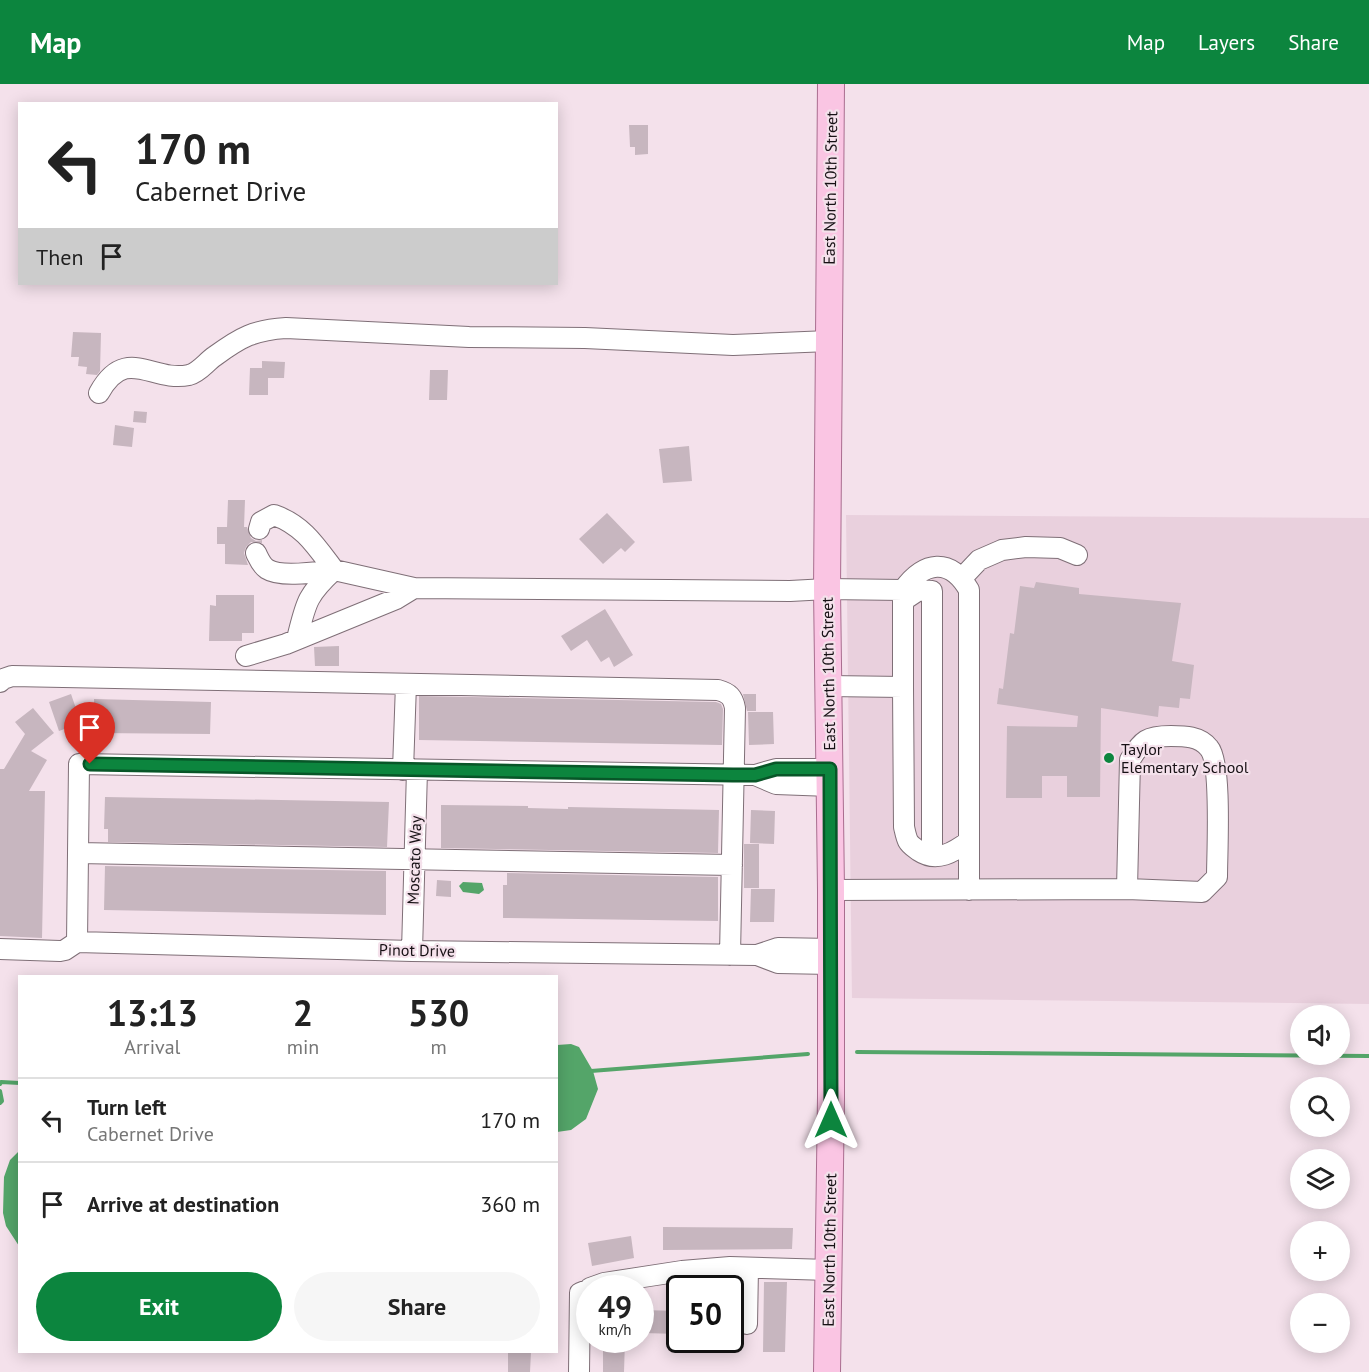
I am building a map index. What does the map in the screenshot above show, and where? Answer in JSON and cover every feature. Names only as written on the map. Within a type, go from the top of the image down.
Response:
[{"type":"main road","name":"East North 10th Street","points":[[827,1372],[831,957],[827,589],[831,84]]},
{"type":"street","points":[[99,393],[114,373],[129,368],[177,375],[197,372],[213,357],[248,334],[265,329],[286,328],[469,337],[585,338],[733,345],[829,341]]},
{"type":"street","points":[[259,529],[261,522],[274,515],[291,520],[315,543],[334,570]]},
{"type":"street","points":[[962,578],[979,560],[1002,550],[1026,547],[1060,548],[1077,555]]},
{"type":"street","points":[[256,553],[260,563],[268,570],[296,574],[334,570],[414,588],[778,591],[827,589],[903,595],[919,590],[932,591],[932,856]]},
{"type":"street","points":[[969,841],[956,851],[943,856],[932,856],[923,853],[909,843],[904,827],[903,595],[912,577],[921,570],[949,568],[962,578],[969,591],[969,841],[969,890]]},
{"type":"street","points":[[297,639],[306,604],[315,588],[334,570]]},
{"type":"street","points":[[246,656],[269,650],[396,599],[414,588]]},
{"type":"street","points":[[0,682],[12,676],[727,692],[733,699],[735,708],[730,955]]},
{"type":"street","name":"Moscato Way","points":[[406,684],[414,860],[412,951]]},
{"type":"street","points":[[828,686],[903,687]]},
{"type":"street","points":[[831,890],[1127,889],[1202,892],[1217,877],[1217,768],[1211,749],[1198,738],[1152,736],[1138,746],[1130,760],[1127,889]]},
{"type":"street","points":[[76,942],[83,769],[410,770],[755,775],[776,769],[830,777]]},
{"type":"street","points":[[78,853],[732,865]]},
{"type":"street","name":"Pinot Drive","points":[[0,949],[60,951],[76,942],[412,951],[757,955],[778,948],[831,957]]},
{"type":"street","points":[[654,1275],[730,1267],[829,1270]]},
{"type":"street","points":[[747,1324],[748,1268]]},
{"type":"street","points":[[579,1353],[579,1372]]},
{"type":"shaded area","name":"Taylor Elementary School","points":[[846,515],[1369,518],[1369,1004],[852,998]]},
{"type":"shaded area","points":[[463,882],[482,883],[484,890],[479,894],[463,892],[459,886]]},
{"type":"shaded area","points":[[571,1044],[579,1047],[593,1071],[598,1089],[586,1119],[571,1130],[558,1132],[558,1045]]},
{"type":"shaded area","points":[[18,1152],[18,1244],[6,1226],[3,1213],[4,1177],[10,1160]]},
{"type":"building","points":[[629,125],[648,125],[648,154],[635,155],[635,147],[630,147]]},
{"type":"building","points":[[73,332],[101,333],[100,371],[97,375],[86,374],[87,367],[78,366],[79,357],[71,357]]},
{"type":"building","points":[[262,361],[285,362],[284,378],[268,378],[268,395],[249,395],[250,368],[262,368]]},
{"type":"building","points":[[430,370],[448,370],[447,400],[429,400]]},
{"type":"building","points":[[134,411],[147,412],[146,423],[133,422]]},
{"type":"building","points":[[115,425],[134,428],[132,447],[113,445]]},
{"type":"building","points":[[689,446],[692,481],[663,483],[659,449]]},
{"type":"building","points":[[228,500],[245,500],[244,527],[247,527],[251,538],[256,541],[262,540],[262,543],[251,542],[246,547],[244,553],[248,565],[225,564],[225,544],[217,544],[217,527],[227,527]]},
{"type":"building","points":[[607,513],[635,542],[625,552],[621,548],[603,564],[579,539]]},
{"type":"building","points":[[1036,582],[1079,588],[1079,594],[1181,603],[1172,661],[1194,665],[1190,699],[1180,698],[1179,708],[1159,706],[1158,717],[1101,708],[1100,797],[1067,797],[1067,776],[1042,776],[1042,798],[1006,798],[1007,726],[1077,727],[1078,716],[997,704],[999,688],[1003,689],[1010,633],[1014,634],[1020,586],[1034,588]]},
{"type":"building","points":[[216,595],[254,595],[254,633],[242,633],[242,641],[209,641],[210,605],[216,606]]},
{"type":"building","points":[[605,609],[633,655],[614,667],[609,657],[601,662],[587,640],[571,651],[561,636]]},
{"type":"building","points":[[339,646],[339,666],[315,666],[314,647]]},
{"type":"building","points":[[71,694],[81,723],[59,731],[49,702]]},
{"type":"building","points":[[743,694],[756,694],[756,711],[747,711]]},
{"type":"building","points":[[419,696],[716,702],[721,704],[723,709],[722,745],[419,740]]},
{"type":"building","points":[[94,699],[211,702],[210,734],[95,733]]},
{"type":"building","points":[[33,708],[54,733],[31,751],[47,760],[29,791],[45,791],[42,938],[0,936],[0,769],[4,769],[25,734],[15,722]]},
{"type":"building","points":[[748,712],[773,712],[774,744],[749,745]]},
{"type":"building","points":[[105,797],[389,802],[387,847],[108,842],[108,829],[104,829]]},
{"type":"building","points":[[441,805],[719,810],[718,853],[441,848]]},
{"type":"building","points":[[751,810],[775,811],[774,844],[750,843]]},
{"type":"building","points":[[744,844],[759,844],[759,888],[744,888]]},
{"type":"building","points":[[105,866],[386,871],[386,915],[104,910]]},
{"type":"building","points":[[507,873],[718,877],[718,921],[503,918],[503,885],[507,885]]},
{"type":"building","points":[[437,880],[451,881],[451,897],[436,896]]},
{"type":"building","points":[[751,889],[775,889],[774,922],[750,922]]},
{"type":"building","points":[[663,1227],[793,1228],[792,1249],[663,1250]]},
{"type":"building","points":[[631,1236],[634,1258],[592,1266],[588,1243]]},
{"type":"building","points":[[764,1282],[787,1282],[785,1352],[763,1352]]},
{"type":"building","points":[[654,1310],[666,1311],[666,1334],[654,1333]]},
{"type":"building","points":[[508,1353],[531,1353],[530,1372],[508,1372]]},
{"type":"building","points":[[603,1353],[625,1353],[624,1372],[603,1372]]},
{"type":"waterway","points":[[857,1052],[1369,1056]]},
{"type":"waterway","points":[[591,1071],[808,1054]]},
{"type":"waterway","points":[[0,1084],[1,1082],[18,1083]]},
{"type":"waterway","points":[[0,1091],[2,1101],[0,1103]]},
{"type":"place","name":"Taylor Elementary School","points":[[1109,758]]},
{"type":"route","points":[[90,764],[733,775],[755,775],[776,769],[830,769],[831,1120]]}]
